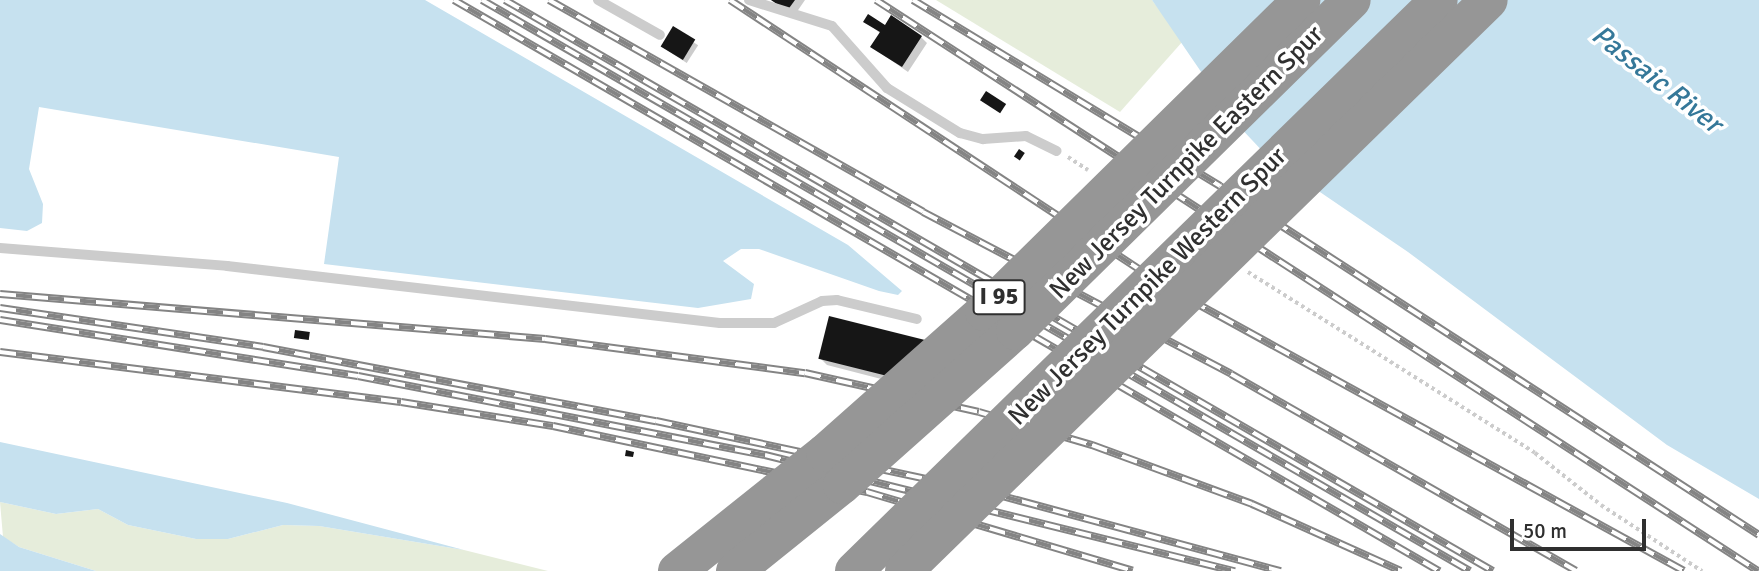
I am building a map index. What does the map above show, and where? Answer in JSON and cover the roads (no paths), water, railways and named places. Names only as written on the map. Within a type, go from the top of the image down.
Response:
[{"type":"highway","name":"New Jersey Turnpike Eastern Spur","points":[[677,571],[825,453],[951,341],[1301,0]]},
{"type":"highway","name":"New Jersey Turnpike Eastern Spur","points":[[735,571],[850,477],[1015,331],[1352,0]]},
{"type":"highway","name":"New Jersey Turnpike Western Spur","points":[[854,571],[1439,0]]},
{"type":"highway","name":"New Jersey Turnpike Western Spur","points":[[904,571],[1489,0]]},
{"type":"lane","points":[[598,0],[660,35]]},
{"type":"lane","points":[[749,0],[832,26],[887,88],[960,133],[983,139],[1026,136],[1057,151]]},
{"type":"lane","points":[[0,248],[227,265],[720,323],[774,323],[822,301],[836,300],[917,319]]},
{"type":"water","points":[[0,0],[425,0],[848,245],[902,291],[898,295],[879,291],[759,249],[741,249],[723,261],[754,284],[751,299],[698,308],[324,264],[339,157],[39,107],[29,169],[43,204],[42,223],[27,231],[0,228]]},
{"type":"water","name":"Passaic River","points":[[1152,0],[1759,0],[1759,499],[1667,445],[1408,252],[1267,156],[1236,123]]},
{"type":"water","points":[[0,442],[287,503],[464,550],[319,526],[283,525],[228,539],[196,539],[128,525],[98,509],[56,514],[0,502]]},
{"type":"water","points":[[0,534],[19,547],[96,571],[0,571]]},
{"type":"railway","points":[[454,0],[1439,571]]},
{"type":"railway","points":[[482,0],[1470,571]]},
{"type":"railway","points":[[505,0],[1493,571]]},
{"type":"railway","points":[[549,0],[923,212],[1231,374],[1576,571]]},
{"type":"railway","points":[[730,0],[1163,285],[1684,571]]},
{"type":"railway","points":[[876,0],[1758,571]]},
{"type":"railway","points":[[913,0],[1220,186],[1759,535]]},
{"type":"railway","points":[[0,294],[545,339],[805,373],[979,412],[1092,445],[1252,504],[1401,571]]},
{"type":"railway","points":[[0,308],[263,347],[656,421],[991,493],[1281,571]]},
{"type":"railway","points":[[0,320],[358,376],[765,455],[1235,571]]},
{"type":"railway","points":[[0,352],[401,402],[553,426],[867,492],[1133,571]]}]
